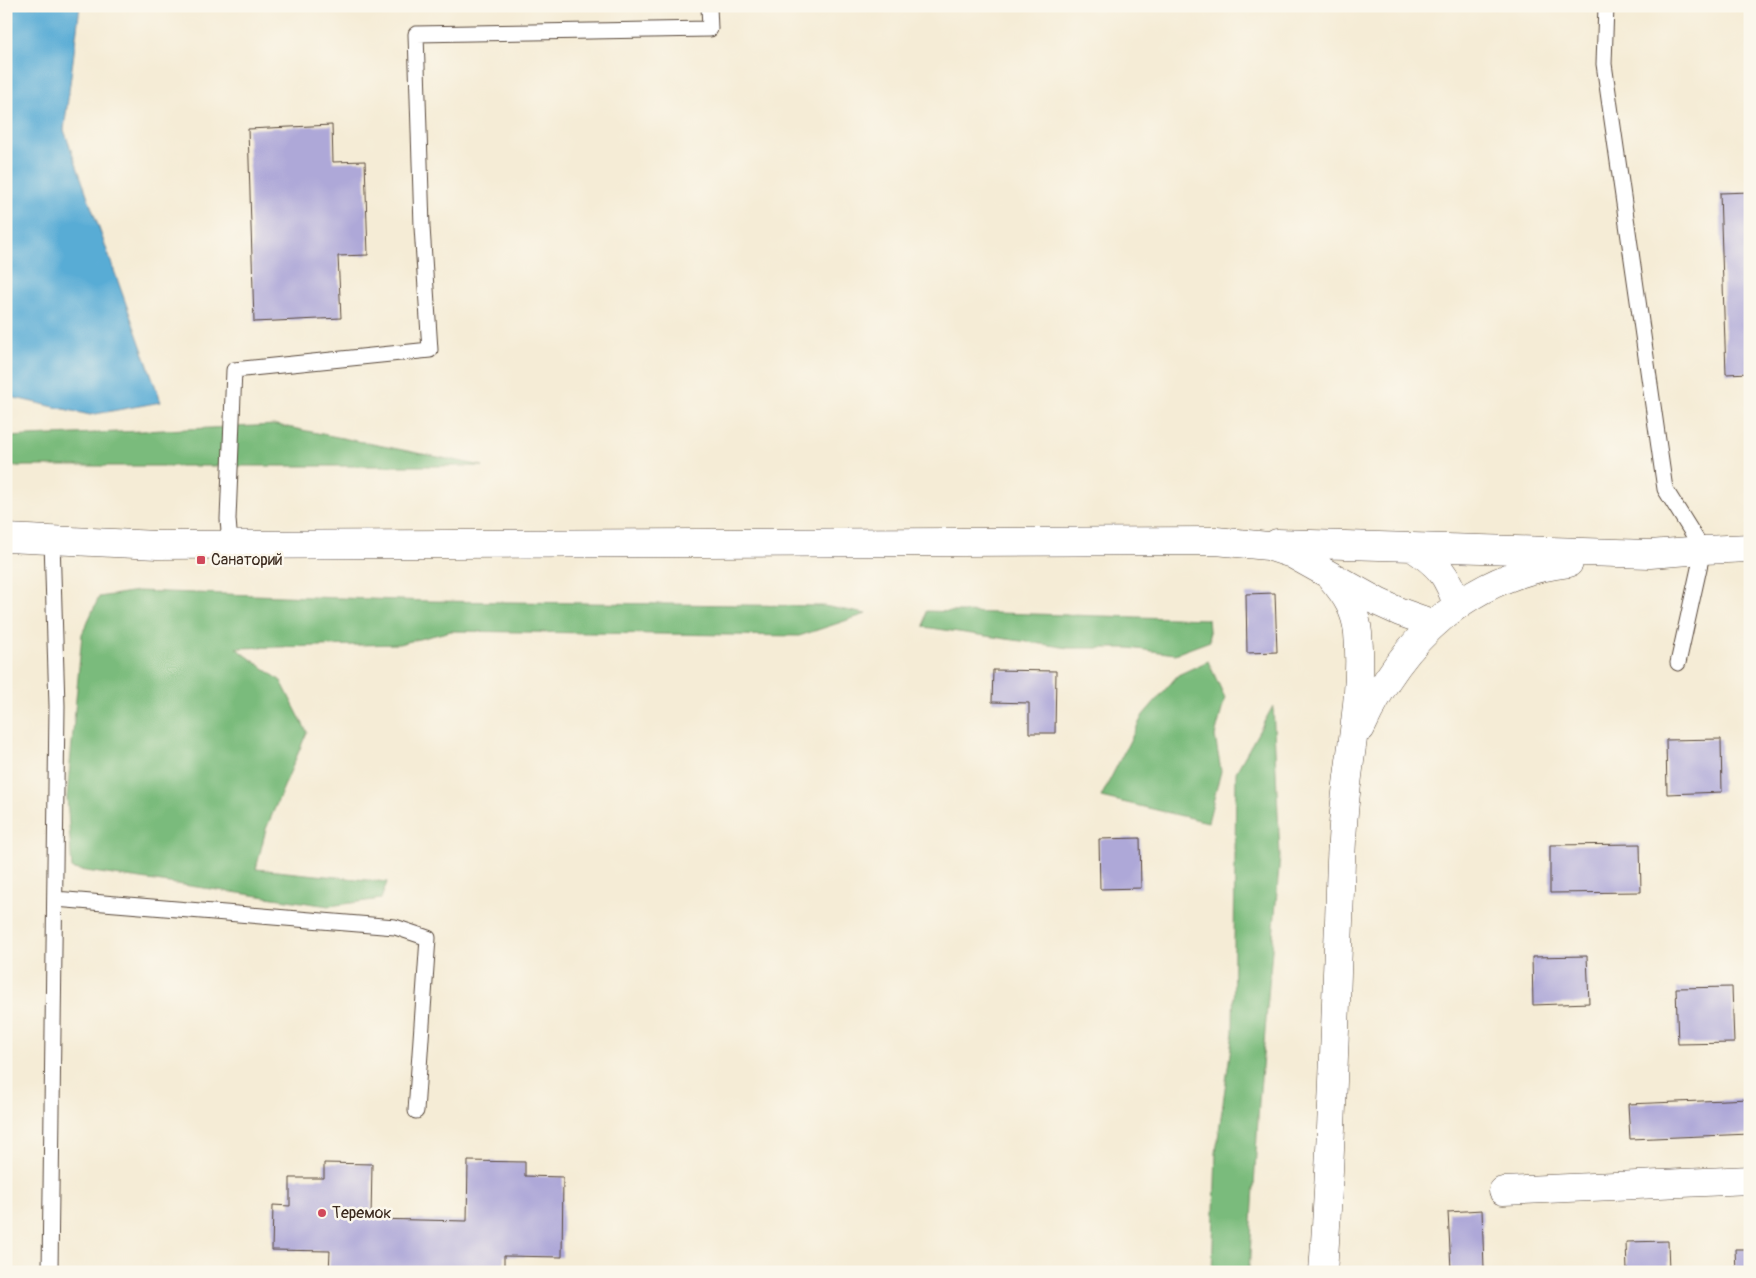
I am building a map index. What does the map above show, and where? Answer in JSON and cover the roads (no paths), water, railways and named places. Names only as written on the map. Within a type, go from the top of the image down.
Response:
[{"type":"street","points":[[6,538],[156,545],[1227,542],[1650,554]]},
{"type":"street","points":[[1227,542],[1268,546],[1292,554],[1400,612],[1434,624]]},
{"type":"street","points":[[1412,547],[1440,568],[1450,586],[1457,605]]},
{"type":"street","points":[[1350,759],[1373,702],[1393,671],[1418,640],[1434,624],[1457,605],[1491,584],[1522,572],[1556,564],[1650,554],[1750,548]]},
{"type":"street","points":[[1312,564],[1331,577],[1344,593],[1354,611],[1360,653],[1359,683],[1343,824],[1328,1196],[1323,1272]]},
{"type":"street","points":[[1503,1191],[1750,1180]]},
{"type":"lane","points":[[230,545],[228,519],[234,370],[430,350],[422,227],[416,34],[710,29],[709,6]]},
{"type":"lane","points":[[1606,6],[1604,64],[1665,489],[1703,550],[1678,663]]},
{"type":"lane","points":[[50,1272],[57,706],[52,541]]},
{"type":"lane","points":[[56,899],[395,927],[428,938],[416,1111]]},
{"type":"water","points":[[6,6],[80,6],[64,130],[161,402],[90,415],[6,396]]},
{"type":"place","name":"Санаторий","points":[[201,560]]},
{"type":"place","name":"Теремок","points":[[322,1213]]}]
